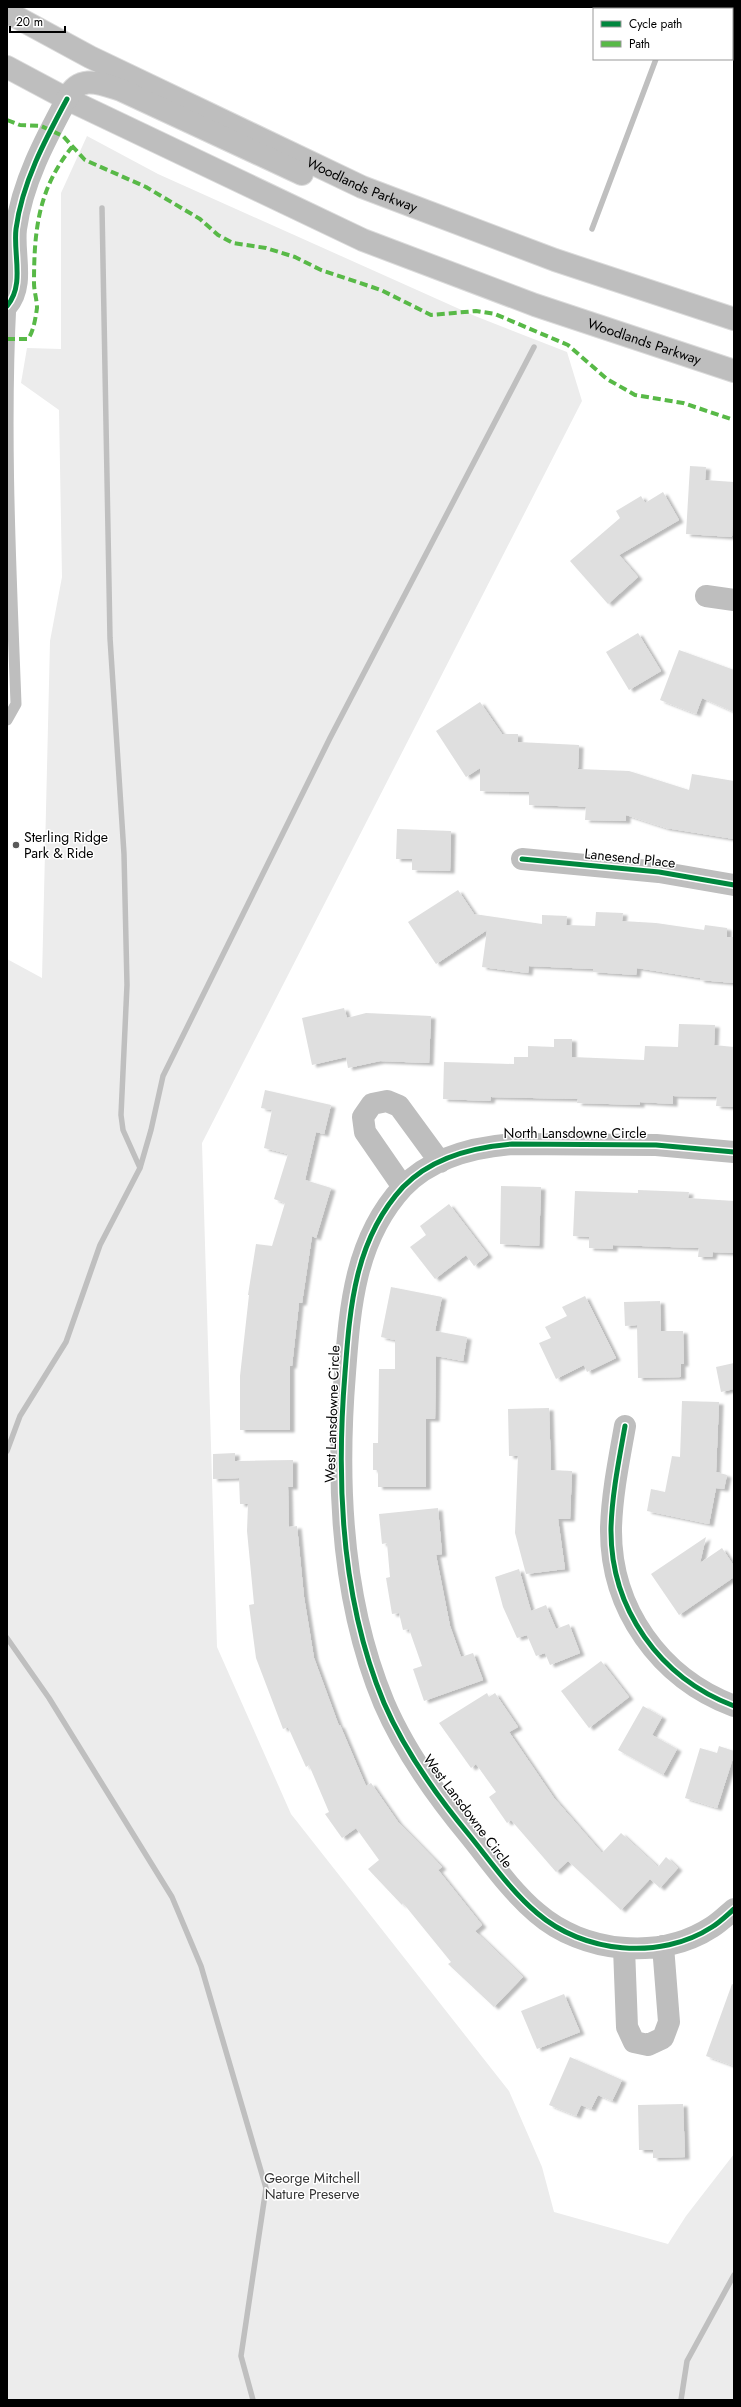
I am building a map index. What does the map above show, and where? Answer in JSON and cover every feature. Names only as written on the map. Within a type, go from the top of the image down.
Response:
[{"type":"street","name":"Woodlands Parkway","points":[[7,12],[90,57],[362,187],[555,260],[734,318]]},
{"type":"street","name":"Woodlands Parkway","points":[[7,67],[67,99],[363,240],[536,305],[734,371]]},
{"type":"street","points":[[9,303],[17,279],[16,231],[23,196],[48,135],[71,90],[80,84],[102,84],[121,90],[295,172],[362,187]]},
{"type":"street","points":[[706,596],[734,600]]},
{"type":"street","name":"Lanesend Place","points":[[522,859],[659,872],[734,885]]},
{"type":"street","points":[[403,1187],[365,1132],[363,1117],[372,1104],[387,1100],[399,1106],[440,1162]]},
{"type":"street","name":"North Lansdowne Circle","points":[[421,1172],[440,1162],[471,1150],[512,1144],[656,1145],[734,1152]]},
{"type":"street","name":"West Lansdowne Circle","points":[[421,1172],[403,1187],[382,1216],[371,1237],[357,1275],[350,1304],[343,1389],[341,1478],[344,1521],[358,1621],[383,1702],[416,1764],[444,1804],[508,1883],[537,1913],[561,1931],[582,1939],[624,1948],[654,1947],[682,1940],[712,1928],[734,1909]]},
{"type":"street","points":[[625,1426],[611,1529],[617,1584],[641,1635],[656,1654],[692,1686],[717,1700],[734,1706]]},
{"type":"street","points":[[624,1948],[627,2027],[634,2042],[648,2045],[663,2038],[669,2022],[654,1947]]},
{"type":"lane","points":[[7,720],[16,704],[7,440],[9,303]]},
{"type":"green space","name":"George Mitchell Nature Preserve","points":[[87,136],[158,174],[475,316],[567,352],[582,401],[202,1143],[217,1647],[291,1814],[509,2091],[542,2167],[554,2212],[668,2244],[686,2216],[734,2154],[734,2400],[7,2400],[7,959],[42,978],[50,641],[62,577],[59,410],[21,383],[27,348],[61,349],[61,193]]},
{"type":"building","points":[[690,466],[706,467],[705,480],[734,482],[732,537],[686,534]]},
{"type":"building","points":[[663,492],[679,520],[619,555],[638,577],[608,604],[570,561],[620,518],[616,511],[641,496],[645,503]]},
{"type":"building","points":[[638,633],[661,671],[629,690],[606,652]]},
{"type":"building","points":[[679,650],[734,670],[734,712],[702,698],[696,714],[660,700]]},
{"type":"building","points":[[480,702],[502,734],[518,734],[518,742],[579,745],[578,769],[629,771],[689,790],[692,774],[734,781],[734,839],[666,828],[626,815],[626,821],[585,820],[586,807],[529,805],[529,792],[480,791],[480,768],[466,777],[436,731]]},
{"type":"building","points":[[397,829],[451,831],[450,871],[412,870],[412,859],[396,859]]},
{"type":"building","points":[[458,890],[474,914],[542,924],[542,915],[567,916],[566,925],[595,926],[596,912],[623,913],[622,921],[656,923],[704,930],[705,925],[727,928],[727,937],[734,937],[734,983],[700,980],[700,978],[637,968],[636,975],[593,972],[593,969],[529,966],[528,973],[482,967],[487,930],[436,964],[408,922]]},
{"type":"building","points":[[344,1008],[347,1018],[366,1013],[431,1016],[429,1063],[380,1061],[348,1068],[346,1057],[312,1065],[302,1018]]},
{"type":"building","points":[[679,1024],[715,1025],[714,1045],[734,1047],[734,1107],[716,1106],[717,1097],[673,1096],[673,1104],[640,1102],[640,1105],[577,1103],[578,1099],[491,1097],[490,1101],[443,1099],[444,1062],[514,1064],[514,1057],[528,1057],[528,1046],[554,1047],[554,1039],[572,1039],[572,1057],[644,1060],[645,1046],[678,1047]]},
{"type":"building","points":[[265,1090],[331,1105],[324,1134],[316,1132],[305,1180],[331,1188],[316,1238],[312,1236],[302,1303],[299,1303],[292,1366],[290,1366],[290,1430],[240,1430],[240,1376],[248,1295],[256,1244],[272,1246],[285,1203],[274,1199],[288,1154],[264,1148],[272,1110],[261,1108]]},
{"type":"building","points":[[501,1186],[541,1187],[539,1246],[500,1244]]},
{"type":"building","points":[[638,1190],[689,1192],[688,1198],[734,1201],[734,1253],[713,1252],[712,1257],[698,1257],[699,1248],[613,1245],[613,1249],[589,1248],[589,1237],[573,1236],[575,1191],[638,1193]]},
{"type":"building","points":[[449,1204],[488,1255],[474,1266],[466,1255],[435,1279],[410,1247],[426,1235],[420,1226]]},
{"type":"building","points":[[391,1287],[442,1297],[435,1331],[467,1337],[463,1361],[436,1356],[435,1419],[426,1419],[426,1487],[378,1487],[378,1470],[373,1470],[373,1443],[378,1443],[379,1369],[395,1369],[395,1340],[381,1337]]},
{"type":"building","points":[[585,1296],[616,1358],[587,1372],[584,1365],[556,1379],[539,1343],[551,1338],[545,1327],[567,1316],[562,1307]]},
{"type":"building","points":[[660,1301],[661,1331],[683,1331],[684,1364],[681,1364],[681,1377],[638,1378],[637,1325],[625,1326],[624,1302]]},
{"type":"building","points":[[734,1363],[734,1389],[721,1392],[716,1367]]},
{"type":"building","points":[[682,1401],[719,1402],[716,1472],[727,1475],[724,1489],[716,1488],[709,1524],[647,1511],[651,1489],[665,1492],[672,1456],[680,1457]]},
{"type":"building","points":[[549,1408],[551,1470],[572,1471],[570,1519],[558,1519],[565,1569],[526,1574],[515,1533],[518,1456],[509,1456],[508,1409]]},
{"type":"building","points":[[235,1453],[235,1461],[293,1460],[293,1487],[288,1487],[289,1527],[297,1526],[304,1597],[314,1658],[339,1726],[340,1725],[366,1786],[371,1783],[398,1822],[442,1867],[438,1870],[482,1925],[475,1931],[523,1977],[494,2007],[448,1964],[451,1962],[403,1903],[402,1905],[368,1869],[379,1860],[356,1828],[342,1838],[325,1814],[329,1812],[309,1765],[306,1767],[288,1727],[283,1729],[256,1658],[249,1605],[254,1604],[247,1531],[248,1504],[240,1504],[239,1478],[213,1479],[213,1454]]},
{"type":"building","points":[[438,1508],[442,1554],[436,1555],[450,1626],[461,1657],[473,1653],[483,1680],[424,1701],[413,1669],[422,1666],[409,1629],[403,1630],[399,1613],[392,1614],[386,1578],[390,1577],[387,1543],[382,1544],[379,1514]]},
{"type":"building","points":[[706,1537],[700,1563],[722,1548],[734,1566],[734,1577],[679,1615],[651,1574]]},
{"type":"building","points":[[519,1569],[531,1611],[546,1605],[556,1629],[569,1624],[580,1653],[550,1665],[545,1653],[536,1656],[527,1635],[517,1638],[503,1607],[495,1577]]},
{"type":"building","points":[[601,1661],[629,1697],[589,1728],[561,1691]]},
{"type":"building","points":[[487,1693],[489,1697],[495,1693],[518,1727],[509,1732],[554,1798],[602,1853],[621,1833],[658,1867],[666,1857],[678,1868],[660,1888],[650,1879],[621,1910],[568,1861],[556,1872],[511,1820],[507,1823],[489,1797],[496,1792],[476,1764],[471,1768],[439,1723]]},
{"type":"building","points":[[643,1706],[662,1717],[652,1735],[677,1749],[663,1775],[618,1750]]},
{"type":"building","points":[[719,1746],[734,1751],[734,1755],[717,1808],[685,1798],[700,1748],[717,1753]]},
{"type":"building","points":[[732,1984],[734,1985],[734,2066],[706,2056]]},
{"type":"building","points":[[564,1994],[580,2032],[537,2049],[521,2011]]},
{"type":"building","points":[[570,2057],[622,2080],[612,2101],[598,2095],[591,2109],[581,2105],[576,2116],[549,2105]]},
{"type":"building","points":[[683,2104],[685,2157],[653,2158],[653,2150],[639,2150],[638,2105]]},
{"type":"waterway","points":[[592,229],[656,60]]},
{"type":"waterway","points":[[102,208],[110,638],[124,854],[127,985],[121,1115],[123,1130],[140,1168]]},
{"type":"waterway","points":[[7,1451],[20,1416],[66,1342],[100,1245],[140,1168],[151,1130],[163,1076],[330,738],[534,347]]},
{"type":"waterway","points":[[7,1638],[49,1698],[172,1897],[201,1966],[266,2188],[241,2356],[253,2400]]},
{"type":"waterway","points":[[681,2400],[687,2361],[734,2275]]},
{"type":"marked path","points":[[7,120],[20,125],[41,126],[63,136],[85,160],[146,187],[200,219],[218,235],[233,243],[266,248],[295,257],[321,270],[381,290],[431,315],[476,311],[495,314],[568,345],[607,379],[635,395],[683,403],[734,420]]},
{"type":"marked path","points":[[7,339],[27,339],[33,330],[37,308],[34,286],[35,246],[40,211],[52,179],[72,147]]},
{"type":"cycle path","points":[[7,306],[16,289],[17,269],[15,239],[23,195],[43,146],[67,99]]},
{"type":"cycle path","points":[[522,859],[659,872],[734,885]]},
{"type":"cycle path","points":[[734,1152],[656,1145],[512,1144],[468,1151],[440,1161],[426,1168],[414,1177],[403,1187],[387,1207],[374,1229],[358,1274],[349,1323],[342,1414],[341,1456],[342,1498],[350,1582],[358,1623],[370,1664],[384,1703],[411,1756],[433,1789],[510,1886],[537,1913],[556,1926],[576,1937],[599,1944],[622,1948],[646,1948],[669,1945],[691,1938],[721,1921],[734,1909]]},
{"type":"cycle path","points":[[625,1426],[614,1490],[611,1528],[613,1558],[619,1586],[630,1613],[644,1637],[662,1659],[683,1678],[707,1694],[734,1706]]},
{"type":"place","name":"Sterling Ridge Park & Ride","points":[[16,845]]}]
